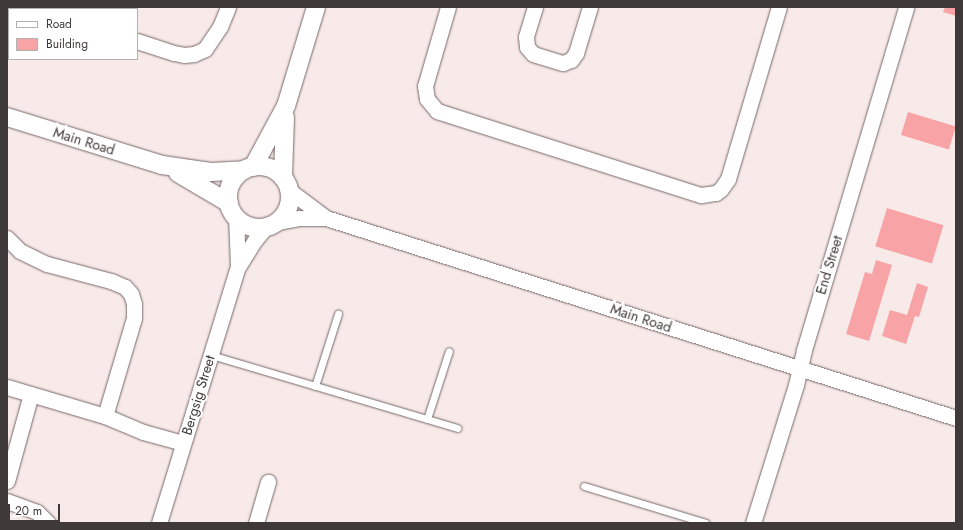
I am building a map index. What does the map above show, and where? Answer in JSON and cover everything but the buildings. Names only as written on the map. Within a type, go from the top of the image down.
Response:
[{"type":"street","points":[[138,41],[174,53],[184,55],[194,54],[205,49],[220,27],[228,7]]},
{"type":"street","points":[[286,106],[249,168],[232,184],[232,210],[249,226],[272,224],[283,217],[289,205],[282,145],[286,106],[316,7]]},
{"type":"street","points":[[448,7],[425,86],[427,99],[438,111],[694,193],[709,195],[721,190],[728,179],[779,7]]},
{"type":"street","points":[[535,7],[526,37],[528,47],[534,54],[563,63],[571,60],[576,53],[590,7]]},
{"type":"street","name":"End Street","points":[[753,523],[906,7]]},
{"type":"street","name":"Main Road","points":[[7,117],[162,165],[193,180],[232,210]]},
{"type":"street","name":"Main Road","points":[[162,165],[211,172],[249,168]]},
{"type":"street","points":[[249,168],[269,168],[286,184]]},
{"type":"street","name":"Main Road","points":[[286,184],[326,218]]},
{"type":"street","name":"Bergsig Street","points":[[232,210],[238,267]]},
{"type":"street","name":"Main Road","points":[[272,224],[299,218],[326,218],[956,418]]},
{"type":"street","name":"Bergsig Street","points":[[159,523],[238,267],[255,240],[272,224]]},
{"type":"street","points":[[7,238],[20,251],[47,264],[111,282],[125,287],[132,294],[134,318],[105,416]]},
{"type":"street","points":[[7,387],[105,416],[144,432],[183,443]]},
{"type":"street","points":[[7,481],[31,394]]},
{"type":"street","points":[[256,523],[268,482]]},
{"type":"street","points":[[7,501],[37,512],[48,523]]},
{"type":"lane","points":[[315,386],[338,314]]},
{"type":"lane","points":[[428,419],[449,351]]},
{"type":"lane","points":[[211,355],[457,428]]},
{"type":"lane","points":[[584,486],[706,523]]}]
